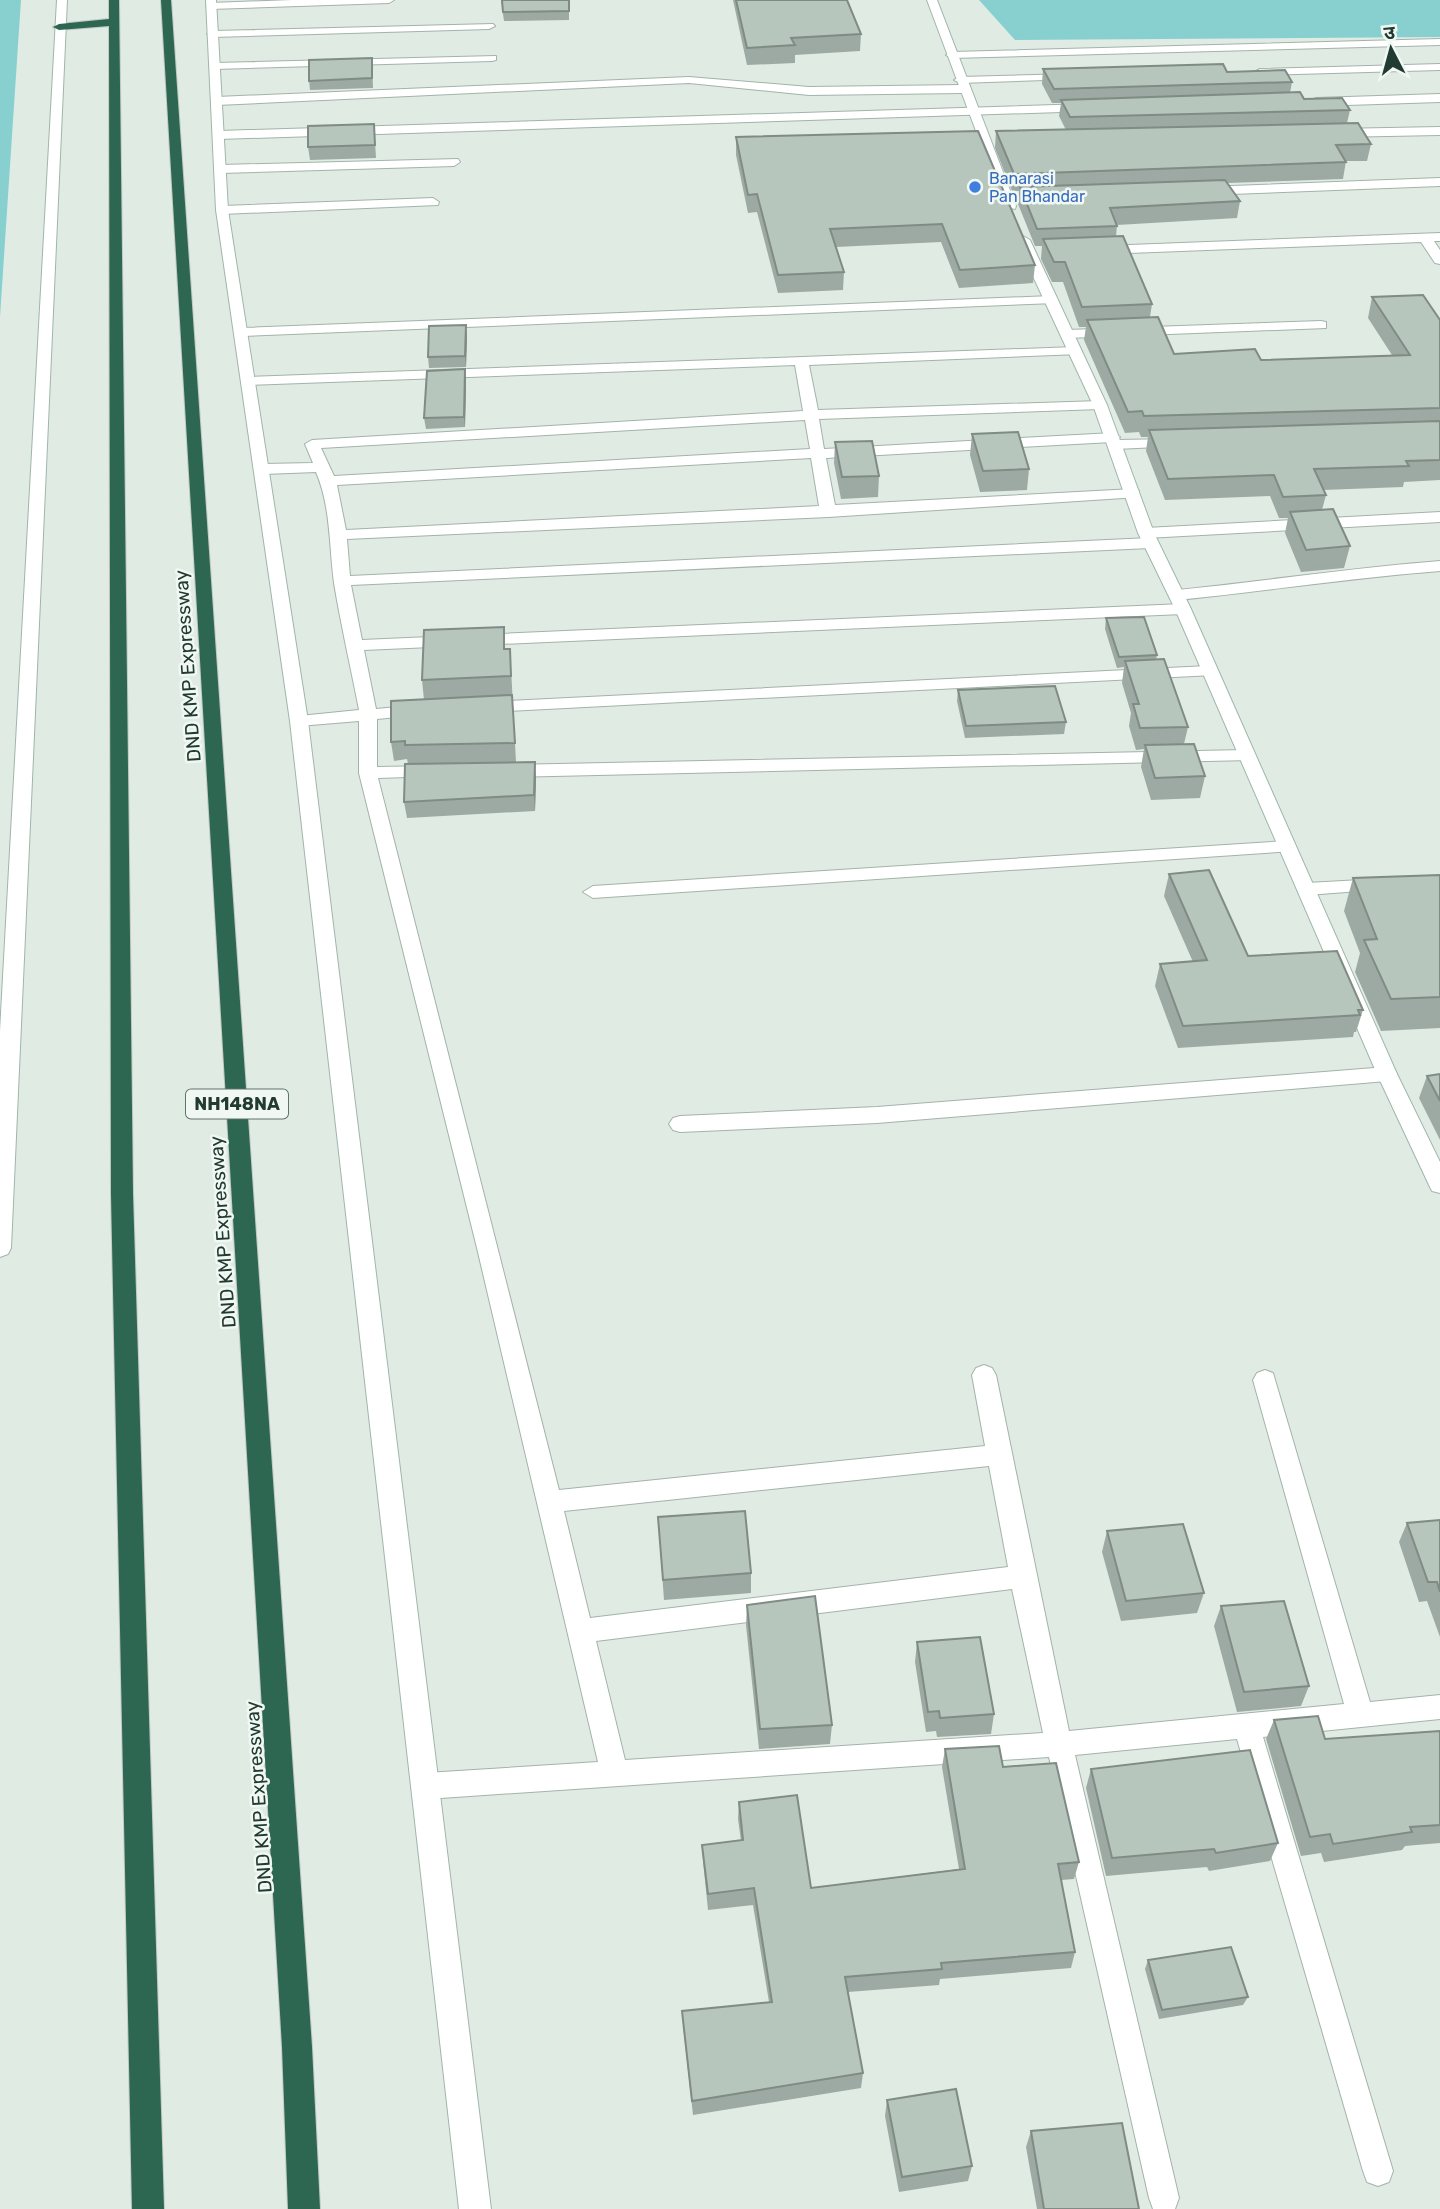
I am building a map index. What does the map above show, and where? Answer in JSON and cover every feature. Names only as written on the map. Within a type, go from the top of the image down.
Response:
[{"type":"highway","points":[[114,0],[122,1194],[148,2209]]},
{"type":"highway","name":"DND KMP Expressway","points":[[166,0],[285,1866],[304,2209]]},
{"type":"highway","points":[[59,27],[114,22]]},
{"type":"street","points":[[0,1248],[62,0]]},
{"type":"street","points":[[214,34],[370,15],[389,0]]},
{"type":"street","points":[[932,0],[971,111],[990,142],[1051,300],[1115,441],[1148,538],[1180,602],[1245,756],[1387,1074],[1438,1176]]},
{"type":"street","points":[[475,2209],[299,721],[264,469],[222,210],[211,3],[489,26]]},
{"type":"street","points":[[952,55],[1440,42]]},
{"type":"street","points":[[215,66],[492,58]]},
{"type":"street","points":[[1248,72],[1440,66]]},
{"type":"street","points":[[217,101],[709,80],[809,91],[1084,76]]},
{"type":"street","points":[[1300,103],[1440,98]]},
{"type":"street","points":[[1423,99],[1440,121]]},
{"type":"street","points":[[219,135],[1108,108]]},
{"type":"street","points":[[1315,134],[1440,131]]},
{"type":"street","points":[[221,169],[454,162]]},
{"type":"street","points":[[1196,191],[1440,182]]},
{"type":"street","points":[[222,210],[433,202]]},
{"type":"street","points":[[1083,251],[1440,237]]},
{"type":"street","points":[[1425,238],[1440,260]]},
{"type":"street","points":[[242,332],[1051,300]]},
{"type":"street","points":[[1067,334],[1321,325]]},
{"type":"street","points":[[250,381],[1075,351]]},
{"type":"street","points":[[802,363],[828,512]]},
{"type":"street","points":[[615,1775],[368,773],[368,713],[342,581],[339,536],[325,474],[312,444],[812,415],[1100,405]]},
{"type":"street","points":[[264,469],[325,474],[1115,441],[1184,443]]},
{"type":"street","points":[[339,536],[1133,494]]},
{"type":"street","points":[[342,581],[1148,538],[1440,517]]},
{"type":"street","points":[[355,645],[733,631],[1180,602],[1334,574],[1440,566]]},
{"type":"street","points":[[464,708],[1208,671]]},
{"type":"street","points":[[299,721],[437,709]]},
{"type":"street","points":[[494,771],[1245,756]]},
{"type":"street","points":[[368,773],[452,772]]},
{"type":"street","points":[[593,892],[1287,847]]},
{"type":"street","points":[[1307,890],[1400,884]]},
{"type":"street","points":[[680,1125],[877,1115],[1387,1074]]},
{"type":"street","points":[[984,1375],[998,1455],[1060,1744],[1164,2198]]},
{"type":"street","points":[[1265,1380],[1360,1712]]},
{"type":"street","points":[[549,1502],[998,1455]]},
{"type":"street","points":[[579,1632],[1024,1576]]},
{"type":"street","points":[[426,1786],[1060,1744],[1360,1712],[1440,1707]]},
{"type":"street","points":[[1246,1725],[1378,2171]]},
{"type":"water","points":[[0,0],[21,0],[0,317]]},
{"type":"water","points":[[979,0],[1440,0],[1440,37],[1015,40]]},
{"type":"building","points":[[502,0],[569,0],[569,11],[503,12]]},
{"type":"building","points":[[736,0],[847,0],[861,34],[791,38],[795,45],[747,48]]},
{"type":"building","points":[[372,58],[372,78],[309,81],[309,60]]},
{"type":"building","points":[[1223,64],[1227,72],[1285,70],[1292,82],[1054,89],[1043,69]]},
{"type":"building","points":[[1300,92],[1304,99],[1342,98],[1350,110],[1070,117],[1061,100]]},
{"type":"building","points":[[1358,123],[1371,144],[1336,145],[1346,162],[1014,174],[996,131]]},
{"type":"building","points":[[374,124],[375,145],[308,147],[308,126]]},
{"type":"building","points":[[978,131],[1035,265],[960,270],[942,224],[830,229],[844,272],[778,275],[757,194],[748,195],[736,137]]},
{"type":"building","points":[[1225,180],[1240,201],[1110,208],[1117,226],[1037,229],[1020,187]]},
{"type":"building","points":[[1123,236],[1152,304],[1082,307],[1065,262],[1054,262],[1043,239]]},
{"type":"building","points":[[1423,295],[1440,320],[1440,408],[1144,416],[1142,411],[1128,412],[1087,320],[1158,317],[1174,354],[1255,349],[1261,360],[1410,355],[1372,297]]},
{"type":"building","points":[[466,325],[465,356],[428,357],[429,326]]},
{"type":"building","points":[[465,369],[464,417],[424,418],[427,371]]},
{"type":"building","points":[[1440,421],[1440,460],[1406,461],[1409,466],[1314,469],[1326,495],[1283,497],[1274,475],[1168,479],[1149,430]]},
{"type":"building","points":[[1018,432],[1029,469],[983,471],[972,434]]},
{"type":"building","points":[[872,441],[879,476],[842,477],[835,442]]},
{"type":"building","points":[[1333,509],[1350,546],[1306,550],[1290,512]]},
{"type":"building","points":[[1144,617],[1157,655],[1119,657],[1106,618]]},
{"type":"building","points":[[504,627],[504,649],[510,649],[511,676],[422,680],[424,630]]},
{"type":"building","points":[[1164,659],[1188,727],[1140,728],[1133,704],[1139,704],[1125,661]]},
{"type":"building","points":[[1055,686],[1066,722],[966,726],[958,690]]},
{"type":"building","points":[[512,695],[515,743],[405,745],[405,741],[391,742],[391,701]]},
{"type":"building","points":[[1194,744],[1205,776],[1155,778],[1145,745]]},
{"type":"building","points":[[535,762],[534,795],[404,802],[405,764]]},
{"type":"building","points":[[1209,870],[1248,956],[1337,951],[1363,1010],[1358,1010],[1360,1015],[1183,1026],[1160,964],[1207,960],[1169,874]]},
{"type":"building","points":[[1440,875],[1440,997],[1391,999],[1364,940],[1377,939],[1353,878]]},
{"type":"building","points":[[1440,1074],[1440,1101],[1427,1076]]},
{"type":"building","points":[[745,1511],[751,1573],[663,1580],[658,1517]]},
{"type":"building","points":[[1440,1520],[1440,1592],[1437,1582],[1428,1582],[1407,1523]]},
{"type":"building","points":[[1183,1524],[1204,1593],[1126,1601],[1107,1531]]},
{"type":"building","points":[[815,1596],[832,1725],[760,1729],[747,1605]]},
{"type":"building","points":[[1284,1601],[1309,1686],[1244,1692],[1221,1606]]},
{"type":"building","points":[[980,1637],[994,1714],[940,1718],[939,1711],[928,1712],[917,1642]]},
{"type":"building","points":[[1318,1716],[1325,1739],[1440,1731],[1440,1825],[1410,1827],[1412,1832],[1333,1844],[1330,1834],[1310,1837],[1274,1720]]},
{"type":"building","points":[[999,1746],[1003,1767],[1056,1763],[1079,1862],[1058,1864],[1075,1952],[941,1963],[942,1969],[845,1977],[863,2073],[692,2101],[682,2011],[772,2002],[754,1888],[708,1894],[702,1845],[743,1840],[739,1802],[797,1795],[811,1888],[965,1869],[945,1749]]},
{"type":"building","points":[[1250,1750],[1278,1843],[1216,1853],[1214,1849],[1112,1858],[1091,1769]]},
{"type":"building","points":[[1231,1947],[1248,1997],[1162,2010],[1148,1960]]},
{"type":"building","points":[[956,2089],[972,2166],[902,2177],[887,2100]]},
{"type":"building","points":[[1122,2123],[1139,2209],[1044,2209],[1031,2131]]},
{"type":"place","name":"Banarasi Pan Bhandar","points":[[975,187]]}]
